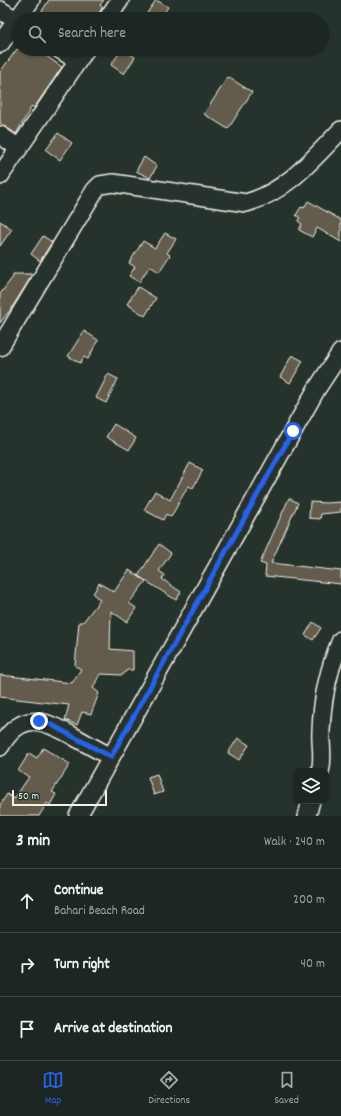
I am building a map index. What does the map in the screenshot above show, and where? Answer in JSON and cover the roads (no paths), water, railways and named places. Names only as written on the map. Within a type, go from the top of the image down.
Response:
[{"type":"street","points":[[24,12],[31,0]]},
{"type":"street","points":[[112,12],[120,0]]},
{"type":"street","points":[[0,10],[12,18]]},
{"type":"street","points":[[0,44],[12,29]]},
{"type":"street","points":[[0,176],[81,56]]},
{"type":"street","points":[[0,347],[96,190],[100,186],[112,183],[246,203],[260,199],[292,179],[341,130]]},
{"type":"street","points":[[0,135],[19,148]]},
{"type":"street","points":[[78,816],[312,397],[341,352]]},
{"type":"street","points":[[321,768],[320,732],[325,685],[341,640]]},
{"type":"street","points":[[0,747],[7,735],[16,727],[27,722],[39,721],[50,724],[111,757]]},
{"type":"street","points":[[307,816],[310,804]]}]
